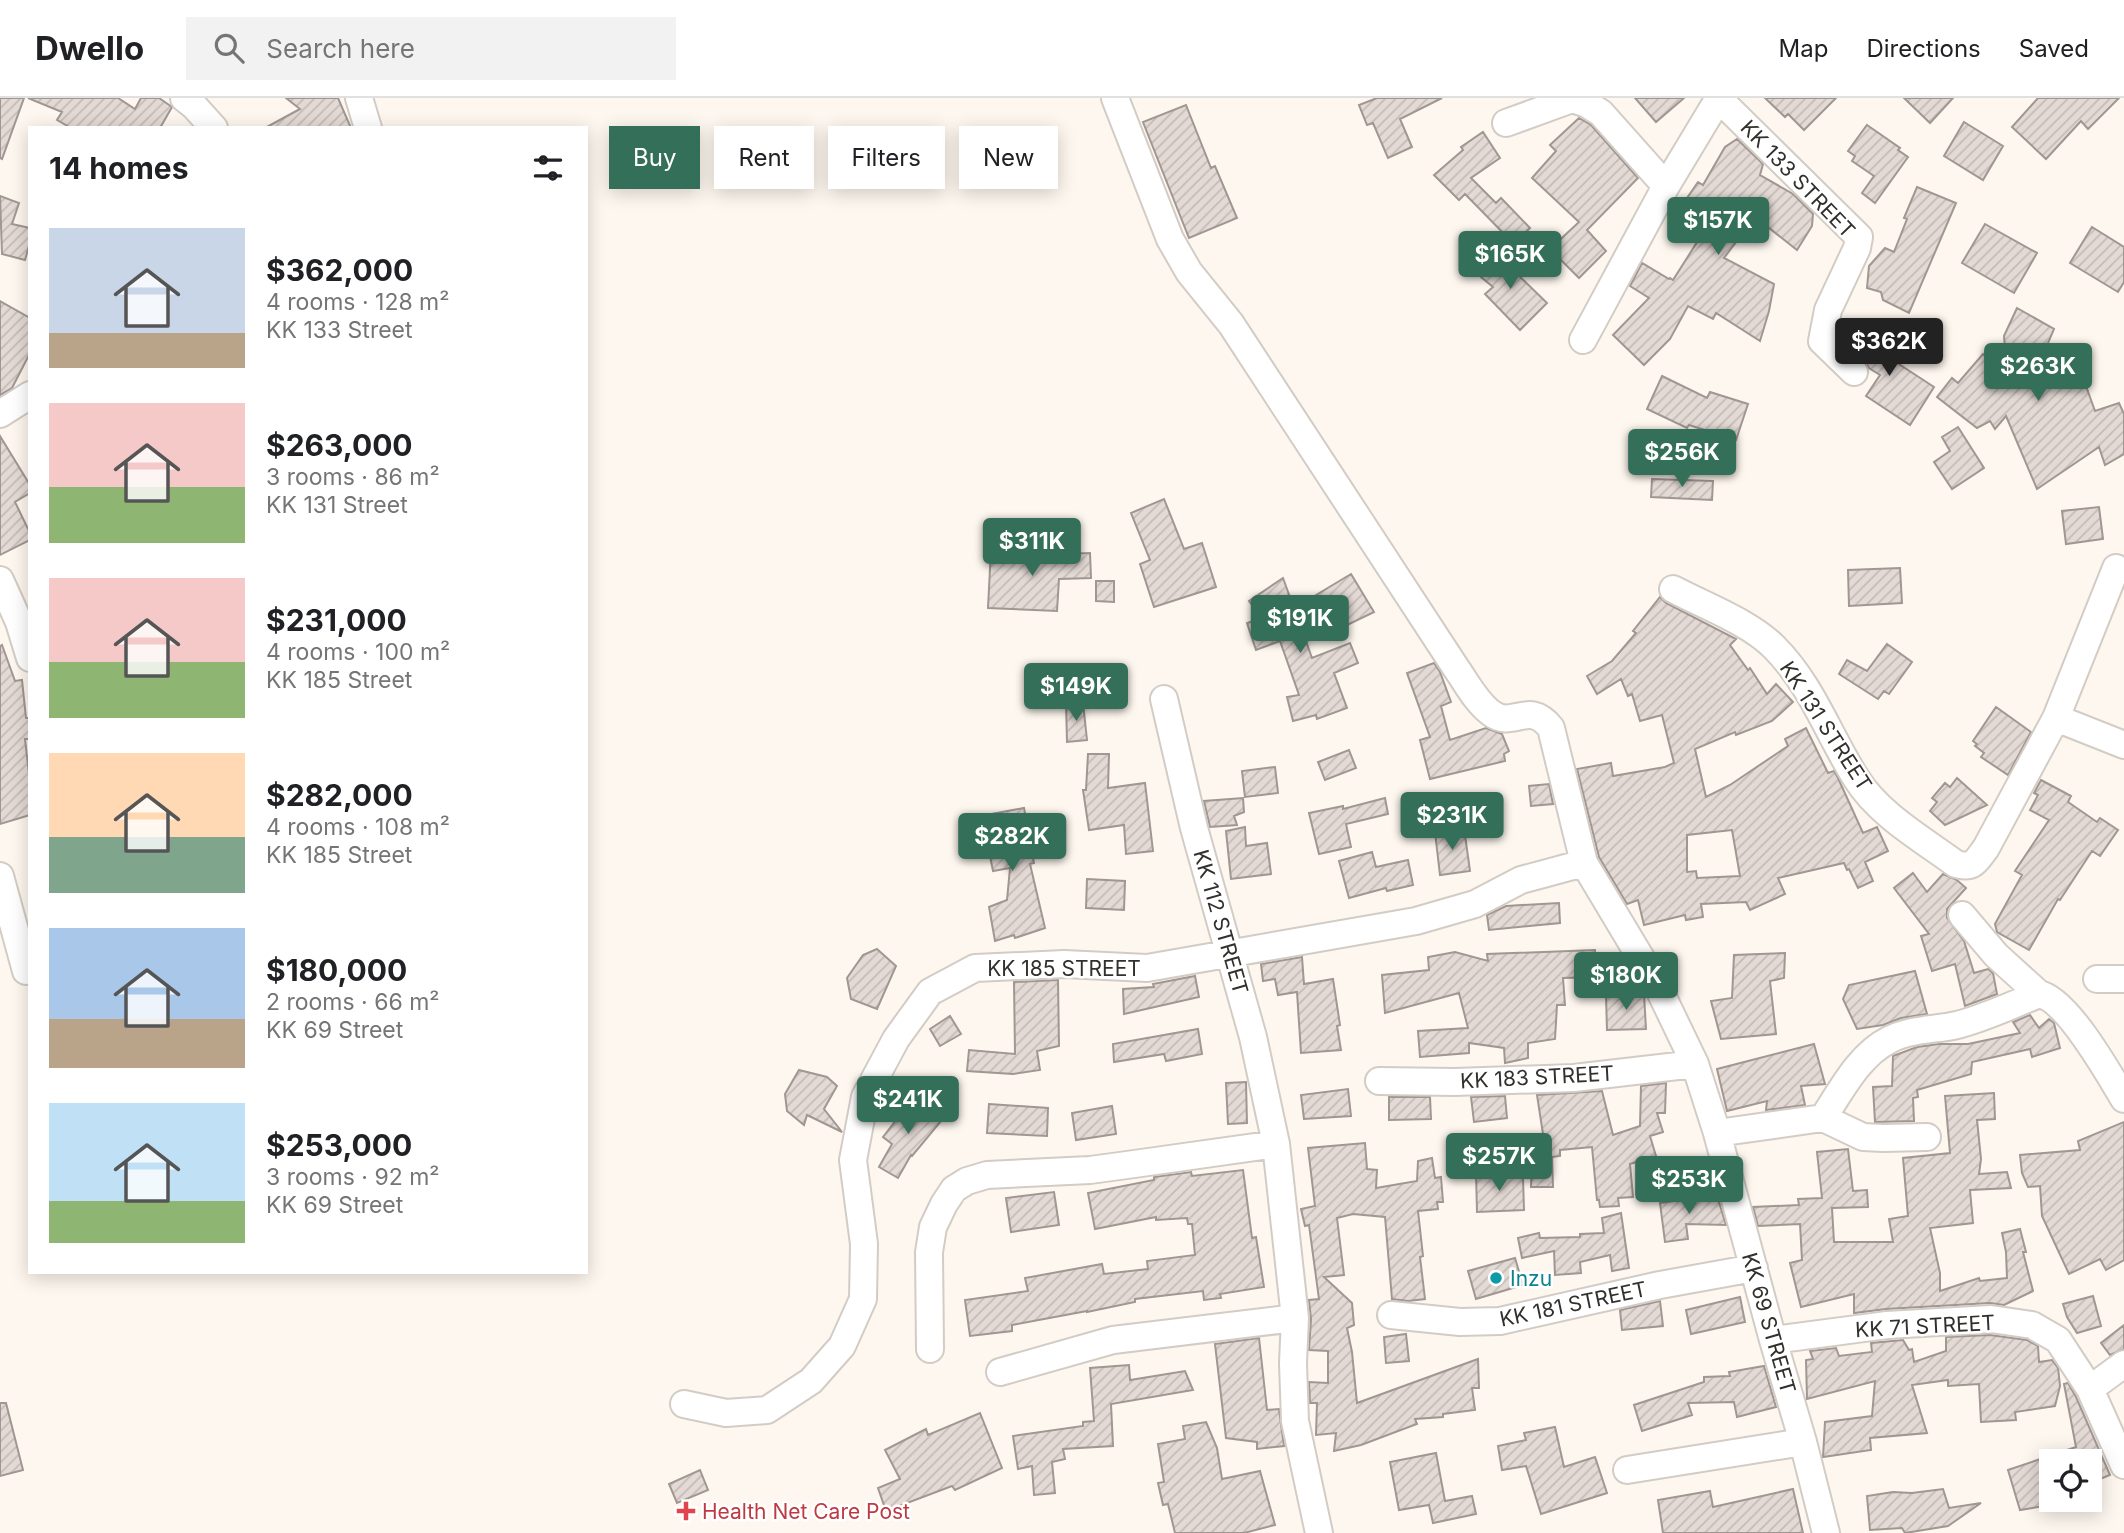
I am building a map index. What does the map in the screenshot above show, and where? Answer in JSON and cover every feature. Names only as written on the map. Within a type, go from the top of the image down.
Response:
[{"type":"street","points":[[184,98],[212,126]]},
{"type":"street","points":[[359,98],[367,126]]},
{"type":"street","name":"KK 69 STREET","points":[[1115,98],[1170,239],[1189,272],[1231,324],[1456,668],[1492,714],[1508,719],[1530,714],[1542,717],[1550,728],[1584,863],[1657,985],[1695,1064],[1717,1133],[1826,1533]]},
{"type":"street","name":"KK 133 STREET","points":[[1583,340],[1666,186],[1719,98],[1859,237],[1857,248],[1828,310],[1822,341],[1854,372]]},
{"type":"street","points":[[1506,123],[1572,99],[1587,104],[1601,113],[1666,186]]},
{"type":"street","points":[[0,414],[28,396]]},
{"type":"street","name":"KK 131 STREET","points":[[1673,589],[1750,629],[1773,645],[1819,709],[1856,779],[1888,812],[1956,864],[1965,867],[1973,865],[1986,848],[2056,718],[2116,568]]},
{"type":"street","points":[[0,580],[19,622],[28,651]]},
{"type":"street","name":"KK 112 STREET","points":[[1164,699],[1194,828],[1253,1037],[1276,1144],[1295,1318],[1295,1421],[1319,1533]]},
{"type":"street","points":[[2056,718],[2124,745]]},
{"type":"street","name":"KK 185 STREET","points":[[684,1404],[726,1413],[767,1410],[811,1381],[842,1346],[863,1299],[864,1244],[853,1160],[865,1097],[896,1039],[930,992],[975,968],[1064,964],[1147,968],[1416,921],[1475,904],[1521,880],[1584,863]]},
{"type":"street","points":[[0,876],[26,971]]},
{"type":"street","points":[[1962,915],[1996,955],[2039,994],[2048,997],[2086,1037],[2124,1099]]},
{"type":"street","points":[[2097,979],[2124,979]]},
{"type":"street","points":[[1823,1118],[1863,1061],[1888,1040],[1978,1019],[2039,994]]},
{"type":"street","name":"KK 183 STREET","points":[[1379,1081],[1455,1082],[1574,1077],[1695,1064]]},
{"type":"street","points":[[1717,1133],[1823,1118],[1863,1136],[1927,1137]]},
{"type":"street","points":[[930,1349],[929,1252],[933,1227],[954,1189],[967,1181],[987,1175],[1090,1170],[1276,1144]]},
{"type":"street","name":"KK 181 STREET","points":[[1391,1315],[1460,1322],[1500,1321],[1660,1285],[1754,1268]]},
{"type":"street","points":[[1000,1372],[1113,1340],[1295,1318]]},
{"type":"street","name":"KK 71 STREET","points":[[1773,1340],[1887,1325],[1991,1319],[2032,1325],[2058,1340],[2090,1389],[2124,1465]]},
{"type":"street","points":[[2090,1389],[2124,1364]]},
{"type":"street","points":[[1628,1470],[1803,1441]]},
{"type":"building","points":[[0,98],[24,98],[2,159],[0,158]]},
{"type":"building","points":[[28,98],[118,98],[135,109],[141,98],[159,98],[172,107],[161,126],[68,126],[57,120],[62,112]]},
{"type":"building","points":[[286,98],[338,98],[350,126],[269,126],[300,109]]},
{"type":"building","points":[[1377,98],[1442,98],[1400,119],[1412,147],[1388,158],[1373,123],[1367,125],[1359,105]]},
{"type":"building","points":[[1635,98],[1684,98],[1656,122]]},
{"type":"building","points":[[1765,98],[1836,98],[1804,130],[1788,114],[1785,117]]},
{"type":"building","points":[[1904,98],[1953,98],[1930,123]]},
{"type":"building","points":[[2038,98],[2119,98],[2088,129],[2081,121],[2046,159],[2012,127]]},
{"type":"building","points":[[1186,105],[1211,168],[1215,166],[1237,218],[1189,238],[1143,122]]},
{"type":"building","points":[[1579,118],[1591,125],[1638,178],[1587,230],[1606,251],[1579,278],[1550,249],[1579,222],[1532,178],[1556,151],[1550,145]]},
{"type":"building","points":[[1964,122],[2003,146],[1983,180],[1944,156]]},
{"type":"building","points":[[1867,125],[1900,148],[1898,150],[1908,157],[1875,203],[1862,193],[1874,176],[1852,161],[1855,156],[1848,151]]},
{"type":"building","points":[[1483,132],[1500,158],[1471,178],[1496,203],[1501,198],[1530,228],[1514,244],[1465,194],[1459,200],[1434,175],[1463,150],[1461,147]]},
{"type":"building","points":[[1737,139],[1763,164],[1760,175],[1793,194],[1813,214],[1812,226],[1797,250],[1755,217],[1724,258],[1774,284],[1760,341],[1716,313],[1713,319],[1688,306],[1670,339],[1644,365],[1613,335],[1649,298],[1630,286],[1642,263],[1673,280],[1713,217],[1687,198],[1698,182],[1703,185],[1725,147]]},
{"type":"building","points":[[1917,187],[1956,203],[1909,313],[1883,300],[1881,292],[1867,288],[1869,266],[1885,248],[1894,252]]},
{"type":"building","points":[[0,196],[19,203],[12,224],[28,228],[25,260],[2,254]]},
{"type":"building","points":[[1985,224],[2037,253],[2014,293],[1962,263]]},
{"type":"building","points":[[2092,227],[2124,247],[2124,282],[2118,292],[2070,263]]},
{"type":"building","points":[[1492,251],[1547,303],[1520,330],[1485,294],[1493,287],[1475,272]]},
{"type":"building","points":[[0,301],[28,317],[28,357],[12,388],[0,395]]},
{"type":"building","points":[[2017,308],[2054,329],[2034,376],[2072,347],[2095,411],[2119,403],[2124,414],[2124,454],[2105,465],[2099,447],[2037,489],[2006,416],[1995,429],[1990,421],[1977,428],[1937,397],[1952,378],[1958,383],[1983,354],[2007,375],[2004,336]]},
{"type":"building","points":[[1846,323],[1885,349],[1882,353],[1934,387],[1910,425],[1866,396],[1880,375],[1869,368],[1839,336]]},
{"type":"building","points":[[1662,376],[1707,398],[1710,392],[1748,404],[1736,440],[1689,425],[1687,428],[1647,409]]},
{"type":"building","points":[[1958,427],[1984,468],[1952,489],[1934,462],[1950,451],[1942,437]]},
{"type":"building","points":[[0,436],[28,482],[28,494],[15,502],[28,529],[28,541],[0,555]]},
{"type":"building","points":[[1652,479],[1713,481],[1712,500],[1651,497]]},
{"type":"building","points":[[1164,499],[1184,549],[1202,543],[1216,587],[1154,607],[1140,564],[1150,560],[1131,513]]},
{"type":"building","points":[[2099,507],[2103,539],[2066,544],[2062,511]]},
{"type":"building","points":[[991,549],[1060,551],[1060,554],[1090,553],[1091,578],[1059,579],[1057,611],[988,608]]},
{"type":"building","points":[[1900,568],[1902,603],[1849,606],[1848,570]]},
{"type":"building","points":[[1351,574],[1374,612],[1339,629],[1330,611],[1327,613],[1316,595]]},
{"type":"building","points":[[1283,578],[1312,658],[1350,643],[1358,663],[1334,673],[1347,708],[1317,719],[1316,715],[1293,721],[1287,697],[1299,695],[1280,641],[1256,650],[1247,623],[1261,618],[1249,601]]},
{"type":"building","points":[[1096,581],[1114,581],[1114,602],[1096,601]]},
{"type":"building","points":[[1660,597],[1666,603],[1736,639],[1730,645],[1748,670],[1750,668],[1767,694],[1776,684],[1793,702],[1772,721],[1736,735],[1735,732],[1695,749],[1706,797],[1730,785],[1788,746],[1785,739],[1806,728],[1828,773],[1834,771],[1838,778],[1863,833],[1877,827],[1888,851],[1865,862],[1873,881],[1858,888],[1844,863],[1778,878],[1785,894],[1750,910],[1746,902],[1701,904],[1703,917],[1686,920],[1685,915],[1644,925],[1638,900],[1627,904],[1599,857],[1577,769],[1611,763],[1613,776],[1674,763],[1662,715],[1640,721],[1632,694],[1628,696],[1621,679],[1597,694],[1587,676],[1612,661],[1636,633],[1633,631]],"holes":[[[1732,830],[1740,876],[1697,878],[1696,871],[1687,872],[1687,835]]]},
{"type":"building","points":[[1887,644],[1912,662],[1889,694],[1884,691],[1878,699],[1839,674],[1847,660],[1867,671]]},
{"type":"building","points":[[2,645],[15,681],[22,680],[28,718],[28,739],[25,739],[28,816],[0,824]]},
{"type":"building","points":[[1434,663],[1451,702],[1441,706],[1450,740],[1486,728],[1502,734],[1509,751],[1504,754],[1505,761],[1430,779],[1420,740],[1430,737],[1407,673]]},
{"type":"building","points":[[1066,703],[1083,703],[1087,740],[1067,742]]},
{"type":"building","points":[[1996,707],[2031,732],[2008,775],[1981,757],[1984,753],[1973,741]]},
{"type":"building","points":[[1349,750],[1356,768],[1325,780],[1318,762]]},
{"type":"building","points":[[1088,754],[1109,754],[1108,788],[1145,783],[1153,851],[1126,854],[1124,825],[1089,830],[1083,790],[1086,790]]},
{"type":"building","points":[[1275,767],[1278,793],[1245,797],[1242,771]]},
{"type":"building","points":[[1957,778],[1987,805],[1945,825],[1930,811],[1937,802],[1932,798],[1945,783],[1950,787]]},
{"type":"building","points":[[2041,780],[2071,796],[2068,802],[2097,822],[2100,818],[2118,830],[2100,856],[2092,851],[2060,900],[2058,899],[2029,950],[1997,932],[1995,924],[2022,875],[2015,871],[2049,820],[2030,810],[2038,795],[2034,793]]},
{"type":"building","points":[[1549,784],[1553,804],[1531,806],[1529,786]]},
{"type":"building","points":[[1243,798],[1244,812],[1234,816],[1237,825],[1210,827],[1204,801]]},
{"type":"building","points":[[1385,798],[1388,814],[1346,824],[1351,847],[1319,854],[1309,813],[1343,806],[1343,809]]},
{"type":"building","points":[[1024,808],[1034,863],[1030,864],[1045,928],[1015,938],[1014,935],[995,941],[989,907],[1007,900],[1010,868],[993,871],[988,846],[979,847],[975,817]]},
{"type":"building","points":[[1245,827],[1246,846],[1267,843],[1271,874],[1231,879],[1226,831]]},
{"type":"building","points":[[1464,828],[1470,871],[1440,875],[1435,832]]},
{"type":"building","points":[[1372,852],[1376,867],[1408,860],[1413,885],[1387,891],[1386,888],[1349,898],[1339,861]]},
{"type":"building","points":[[1913,873],[1927,892],[1943,874],[1957,880],[1966,888],[1947,909],[1947,918],[1964,941],[1974,973],[1988,969],[1993,973],[1997,994],[1965,1006],[1955,964],[1932,971],[1921,936],[1929,934],[1894,888]]},
{"type":"building","points":[[1087,879],[1125,881],[1124,910],[1086,908]]},
{"type":"building","points":[[1559,903],[1560,923],[1489,930],[1487,915],[1506,906]]},
{"type":"building","points":[[877,949],[896,966],[877,1009],[851,999],[847,978],[863,955]]},
{"type":"building","points":[[1595,950],[1595,977],[1563,978],[1565,1005],[1557,1005],[1555,1039],[1528,1043],[1528,1058],[1505,1063],[1504,1048],[1469,1043],[1469,1053],[1420,1057],[1418,1031],[1468,1028],[1459,993],[1385,1013],[1382,975],[1429,970],[1428,957],[1455,952],[1488,961],[1487,954]]},
{"type":"building","points":[[1785,953],[1784,978],[1770,981],[1776,1034],[1721,1039],[1711,1001],[1732,998],[1734,955]]},
{"type":"building","points":[[1302,957],[1304,984],[1333,979],[1341,1050],[1301,1053],[1297,992],[1278,995],[1275,979],[1263,981],[1261,964]]},
{"type":"building","points":[[1915,971],[1927,1014],[1857,1029],[1843,999],[1849,985]]},
{"type":"building","points":[[1195,976],[1199,997],[1124,1014],[1123,989],[1154,987],[1153,984]]},
{"type":"building","points":[[1058,980],[1059,1046],[1037,1051],[1040,1070],[1013,1074],[967,1071],[969,1050],[1015,1054],[1014,982]]},
{"type":"building","points":[[1644,994],[1646,1029],[1607,1030],[1606,996]]},
{"type":"building","points":[[2030,1015],[2039,1028],[2049,1019],[2054,1023],[2060,1048],[2032,1057],[2030,1049],[1972,1062],[1971,1074],[1917,1090],[1918,1097],[1913,1098],[1914,1121],[1875,1122],[1873,1087],[1892,1086],[1893,1056],[1917,1047],[1968,1044],[2020,1033],[2013,1022]]},
{"type":"building","points":[[950,1016],[961,1034],[940,1046],[930,1029]]},
{"type":"building","points":[[1198,1029],[1202,1054],[1166,1061],[1164,1054],[1114,1062],[1113,1044]]},
{"type":"building","points":[[1814,1044],[1825,1084],[1801,1086],[1805,1105],[1766,1110],[1767,1101],[1727,1111],[1717,1069]]},
{"type":"building","points":[[799,1070],[827,1077],[837,1086],[824,1109],[842,1132],[807,1115],[804,1125],[787,1111],[785,1094]]},
{"type":"building","points":[[1246,1082],[1247,1123],[1228,1124],[1226,1083]]},
{"type":"building","points":[[1666,1083],[1665,1113],[1657,1113],[1663,1132],[1650,1136],[1656,1156],[1630,1164],[1633,1197],[1618,1198],[1619,1206],[1600,1207],[1592,1147],[1560,1150],[1560,1156],[1538,1159],[1535,1135],[1543,1134],[1537,1095],[1602,1091],[1613,1135],[1640,1126],[1641,1086]]},
{"type":"building","points":[[1348,1089],[1351,1116],[1304,1119],[1301,1095]]},
{"type":"building","points":[[1994,1093],[1995,1119],[1977,1120],[1981,1159],[1979,1174],[2007,1172],[2011,1188],[1970,1190],[1973,1223],[1930,1228],[1940,1273],[1940,1291],[1979,1278],[1980,1281],[2007,1278],[2002,1233],[2020,1229],[2033,1291],[2004,1305],[1990,1303],[1854,1313],[1854,1294],[1801,1307],[1790,1263],[1802,1260],[1800,1224],[1758,1226],[1753,1207],[1799,1205],[1798,1199],[1822,1198],[1817,1152],[1848,1149],[1853,1191],[1867,1190],[1868,1207],[1832,1208],[1834,1242],[1893,1242],[1889,1219],[1908,1216],[1903,1158],[1950,1153],[1945,1096]]},
{"type":"building","points":[[1505,1096],[1507,1118],[1474,1122],[1471,1097]]},
{"type":"building","points":[[914,1097],[942,1120],[911,1155],[898,1178],[879,1167],[892,1144],[883,1137]]},
{"type":"building","points":[[1389,1097],[1430,1097],[1431,1119],[1389,1120]]},
{"type":"building","points":[[989,1104],[1048,1108],[1047,1136],[987,1133]]},
{"type":"building","points":[[1112,1106],[1116,1134],[1076,1140],[1072,1113]]},
{"type":"building","points":[[2124,1122],[2124,1260],[2106,1270],[2100,1259],[2069,1274],[2042,1216],[2040,1186],[2028,1187],[2022,1173],[2020,1155],[2080,1150],[2078,1141]]},
{"type":"building","points":[[1365,1143],[1367,1169],[1377,1170],[1376,1188],[1417,1181],[1418,1161],[1432,1158],[1435,1178],[1441,1177],[1443,1202],[1437,1202],[1438,1209],[1418,1211],[1425,1299],[1392,1299],[1385,1217],[1353,1214],[1337,1218],[1344,1275],[1324,1277],[1352,1303],[1354,1325],[1347,1328],[1357,1403],[1478,1359],[1479,1388],[1472,1388],[1475,1410],[1443,1414],[1443,1417],[1415,1419],[1417,1424],[1361,1445],[1334,1451],[1336,1433],[1316,1435],[1317,1403],[1310,1403],[1309,1382],[1328,1383],[1328,1351],[1309,1350],[1309,1300],[1319,1299],[1309,1225],[1305,1226],[1301,1209],[1315,1206],[1308,1148]]},
{"type":"building","points":[[1552,1157],[1553,1187],[1531,1187],[1532,1161]]},
{"type":"building","points":[[1243,1170],[1252,1238],[1256,1237],[1264,1287],[1220,1294],[1221,1298],[1204,1300],[1203,1291],[1135,1299],[1135,1302],[1012,1325],[1012,1331],[970,1336],[965,1300],[1028,1291],[1025,1278],[1102,1264],[1104,1274],[1148,1269],[1147,1261],[1195,1255],[1192,1224],[1188,1224],[1187,1218],[1156,1220],[1156,1217],[1095,1229],[1088,1193],[1154,1180],[1154,1177]]},
{"type":"building","points":[[1476,1173],[1494,1173],[1494,1178],[1523,1178],[1524,1210],[1477,1212]]},
{"type":"building","points":[[1054,1192],[1059,1225],[1011,1232],[1006,1198]]},
{"type":"building","points":[[1695,1198],[1718,1199],[1726,1225],[1686,1224],[1688,1239],[1665,1242],[1660,1203]]},
{"type":"building","points":[[1621,1213],[1629,1268],[1612,1271],[1610,1255],[1580,1262],[1581,1273],[1555,1275],[1554,1251],[1522,1258],[1518,1238],[1539,1233],[1540,1238],[1580,1237],[1580,1234],[1604,1233],[1602,1218]]},
{"type":"building","name":"Inzu","points":[[1515,1258],[1523,1285],[1476,1299],[1468,1271]]},
{"type":"building","points":[[2093,1296],[2101,1326],[2077,1333],[2063,1304]]},
{"type":"building","points":[[1740,1297],[1745,1322],[1691,1334],[1686,1310]]},
{"type":"building","points":[[1660,1301],[1663,1326],[1622,1330],[1620,1310]]},
{"type":"building","points":[[2124,1325],[2124,1349],[2110,1355],[2101,1343]]},
{"type":"building","points":[[1406,1334],[1409,1361],[1386,1363],[1384,1337]]},
{"type":"building","points":[[1990,1335],[2027,1340],[2038,1346],[2039,1362],[2052,1360],[2058,1368],[2060,1386],[2055,1406],[2015,1412],[2016,1420],[1981,1422],[1979,1384],[1948,1386],[1948,1380],[1912,1385],[1927,1433],[1870,1438],[1871,1450],[1823,1457],[1825,1422],[1872,1416],[1875,1381],[1807,1399],[1806,1360],[1813,1359],[1810,1351],[1836,1348],[1839,1356],[1872,1352],[1871,1343],[1903,1340],[1909,1350],[1912,1349],[1914,1362],[1946,1351],[1946,1337]]},
{"type":"building","points":[[1259,1338],[1267,1410],[1279,1409],[1284,1446],[1257,1449],[1257,1442],[1226,1438],[1215,1344]]},
{"type":"building","points":[[1129,1365],[1130,1380],[1185,1371],[1193,1390],[1111,1404],[1113,1446],[1063,1449],[1065,1459],[1052,1462],[1055,1493],[1034,1495],[1032,1466],[1018,1469],[1013,1436],[1083,1426],[1083,1422],[1094,1421],[1090,1368]]},
{"type":"building","points":[[1764,1366],[1776,1407],[1737,1417],[1734,1402],[1688,1403],[1692,1415],[1642,1431],[1634,1405],[1704,1382],[1704,1377],[1730,1376],[1729,1372]]},
{"type":"building","points":[[2068,1383],[2076,1397],[2099,1449],[2070,1449],[2076,1447],[2064,1384]]},
{"type":"building","points":[[0,1403],[6,1403],[23,1470],[0,1476]]},
{"type":"building","points":[[980,1413],[1002,1468],[955,1490],[952,1486],[886,1511],[878,1488],[900,1479],[885,1450],[926,1429],[928,1435]]},
{"type":"building","points":[[1206,1422],[1217,1448],[1222,1479],[1260,1471],[1275,1525],[1244,1533],[1175,1533],[1168,1504],[1163,1505],[1158,1483],[1164,1482],[1158,1444],[1185,1439],[1183,1426]]},
{"type":"building","points":[[1555,1427],[1564,1467],[1595,1457],[1607,1493],[1541,1514],[1526,1466],[1502,1470],[1498,1446],[1526,1440],[1524,1433]]},
{"type":"building","points":[[1436,1453],[1445,1501],[1472,1496],[1476,1514],[1433,1523],[1429,1505],[1399,1510],[1390,1462]]},
{"type":"building","points":[[2102,1457],[2110,1475],[2102,1478]]},
{"type":"building","points":[[2039,1460],[2039,1507],[2020,1510],[2008,1470]]},
{"type":"building","points":[[700,1470],[708,1490],[677,1503],[669,1484]]},
{"type":"building","points":[[1793,1489],[1803,1533],[1663,1533],[1658,1500],[1710,1491],[1713,1507]]},
{"type":"building","points":[[1943,1489],[1949,1508],[1981,1503],[1948,1526],[1905,1533],[1902,1528],[1870,1530],[1867,1496]]},
{"type":"place","name":"Inzu","points":[[1496,1278]]},
{"type":"place","name":"Health Net Care Post","points":[[686,1511]]}]
